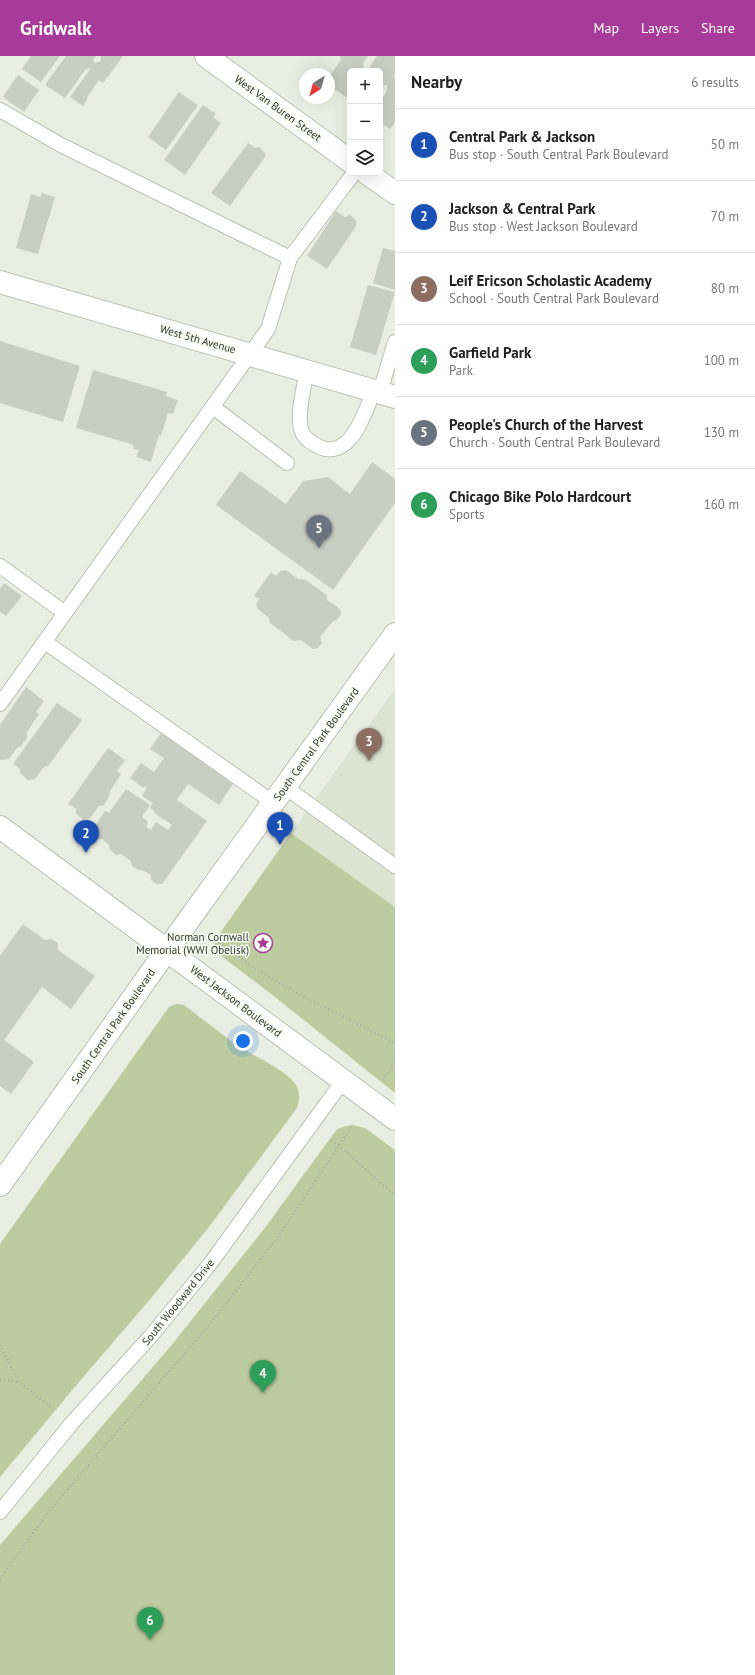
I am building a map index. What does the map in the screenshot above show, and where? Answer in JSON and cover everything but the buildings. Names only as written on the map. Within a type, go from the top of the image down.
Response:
[{"type":"street","name":"West Van Buren Street","points":[[206,56],[347,159]]},
{"type":"street","points":[[371,176],[395,193]]},
{"type":"street","name":"West 5th Avenue","points":[[0,282],[383,393]]},
{"type":"street","name":"South Central Park Boulevard","points":[[0,1185],[395,634]]},
{"type":"street","name":"West Jackson Boulevard","points":[[0,827],[395,1119]]},
{"type":"lane","points":[[0,110],[61,145],[290,258]]},
{"type":"lane","points":[[0,704],[268,329],[290,258],[352,176]]},
{"type":"lane","points":[[307,371],[299,415],[302,434],[313,444],[328,451],[338,448],[349,440],[383,393],[395,342]]},
{"type":"lane","points":[[212,407],[287,463]]},
{"type":"lane","points":[[0,566],[65,613]]},
{"type":"lane","points":[[45,642],[279,795],[395,866]]},
{"type":"lane","name":"South Woodward Drive","points":[[0,1512],[71,1424],[150,1337],[210,1264],[343,1081]]},
{"type":"path","points":[[219,943],[231,953],[266,974],[336,1013],[395,1043]]},
{"type":"path","points":[[383,1080],[395,1063]]},
{"type":"path","points":[[0,1578],[50,1510],[104,1449],[220,1312],[278,1237],[353,1125]]},
{"type":"path","points":[[332,1140],[395,1195]]},
{"type":"path","points":[[0,1345],[19,1382],[52,1408]]},
{"type":"path","points":[[0,1379],[19,1382]]},
{"type":"shaded area","points":[[395,689],[395,907],[291,833]]},
{"type":"green space","points":[[291,833],[395,907],[395,1093],[216,952],[214,947],[215,940]]},
{"type":"green space","points":[[176,1004],[184,1005],[235,1044],[290,1077],[296,1085],[298,1091],[299,1102],[297,1108],[209,1227],[0,1477],[0,1244],[169,1007]]},
{"type":"green space","points":[[353,1125],[365,1128],[395,1150],[395,1675],[0,1675],[0,1545],[170,1347],[264,1229],[337,1129]]},
{"type":"place","name":"People's Church of the Harvest","points":[[319,548]]},
{"type":"place","name":"Leif Ericson Scholastic Academy","points":[[369,761]]},
{"type":"place","name":"Central Park & Jackson","points":[[280,845]]},
{"type":"place","name":"Jackson & Central Park","points":[[86,853]]},
{"type":"place","name":"Norman Cornwall Memorial (WWI Obelisk)","points":[[263,943]]},
{"type":"place","name":"Garfield Park","points":[[263,1393]]},
{"type":"place","name":"Chicago Bike Polo Hardcourt","points":[[150,1640]]}]
